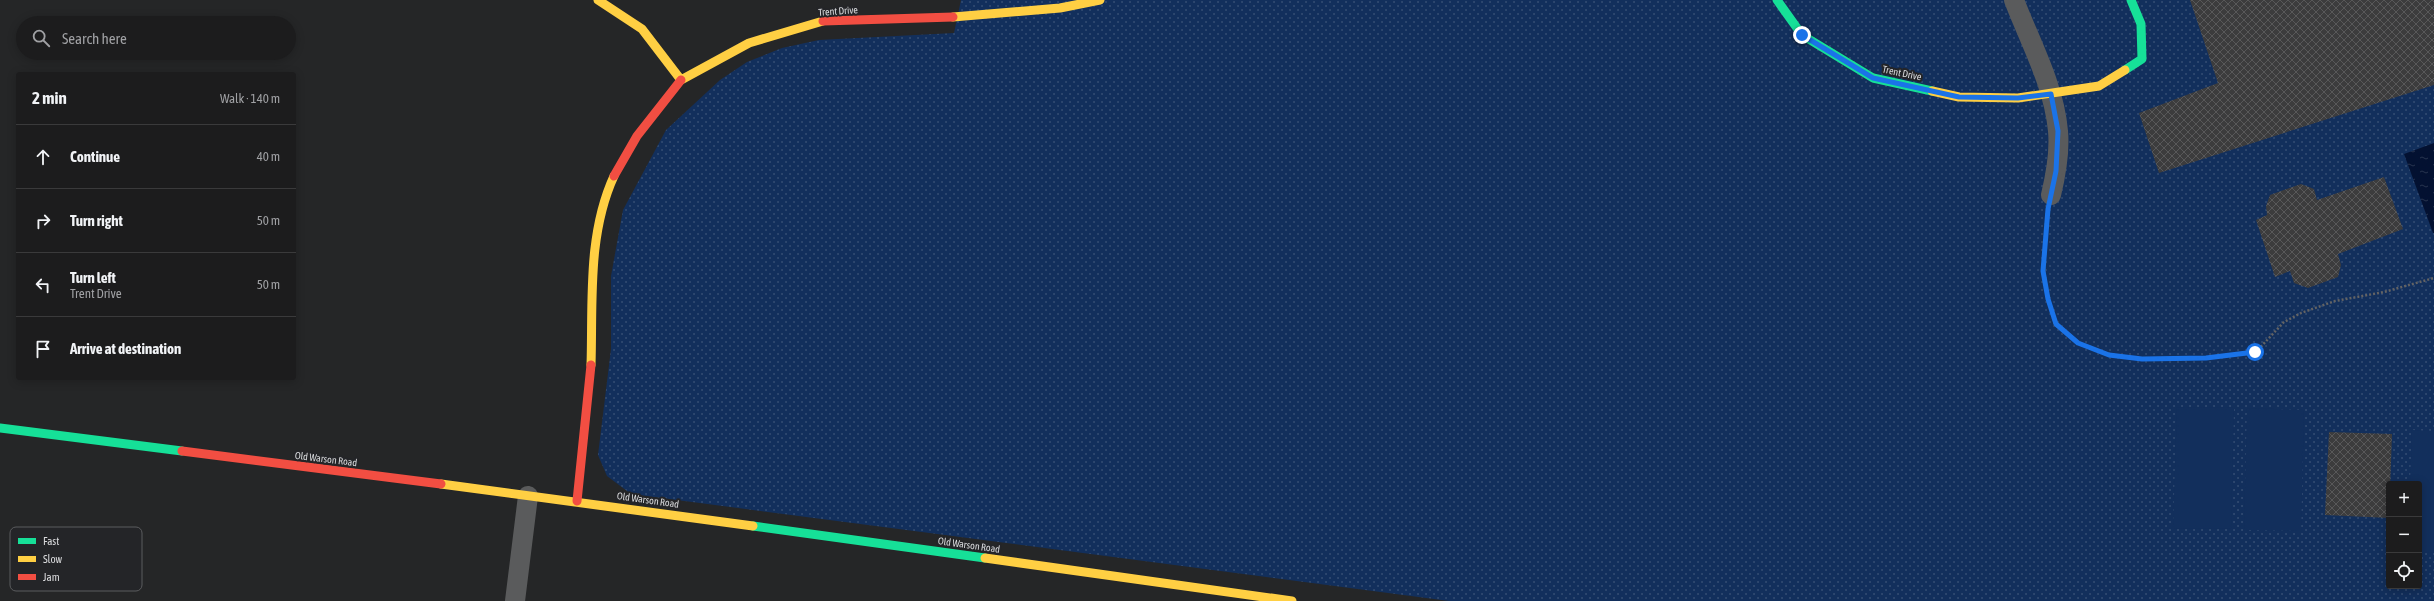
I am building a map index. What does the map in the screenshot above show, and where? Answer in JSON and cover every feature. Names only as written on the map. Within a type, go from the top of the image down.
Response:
[{"type":"street","points":[[577,501],[591,372],[596,241],[605,199],[625,156],[648,118],[681,80],[642,29],[598,0]]},
{"type":"street","name":"Trent Drive","points":[[681,80],[749,43],[822,21],[971,17],[1060,8],[1100,0]]},
{"type":"street","name":"Trent Drive","points":[[1777,0],[1802,35],[1873,78],[1959,97],[2018,98],[2099,86],[2142,59],[2141,24],[2132,0]]},
{"type":"street","name":"Old Warson Road","points":[[0,428],[577,501],[1292,601]]},
{"type":"lane","points":[[2014,0],[2051,94],[2058,131],[2056,171],[2051,195]]},
{"type":"lane","points":[[515,601],[528,496]]},
{"type":"path","points":[[2051,195],[2048,209],[2043,271],[2048,299],[2056,324],[2078,343],[2109,355],[2149,359],[2206,358],[2255,352],[2284,322],[2301,313],[2334,301],[2384,292],[2434,278]]},
{"type":"shaded area","points":[[961,0],[2434,0],[2434,601],[1449,601],[631,494],[607,476],[598,455],[611,349],[611,276],[623,210],[666,130],[720,80],[747,62],[782,48],[819,40],[954,33]]},
{"type":"shaded area","points":[[2177,407],[2234,408],[2231,529],[2173,528]]},
{"type":"shaded area","points":[[2247,408],[2304,410],[2301,531],[2244,530]]},
{"type":"shaded area","points":[[2412,430],[2434,431],[2434,553],[2422,552],[2422,481],[2410,481]]},
{"type":"water","points":[[2434,143],[2434,233],[2433,233],[2404,154]]},
{"type":"building","points":[[2190,0],[2434,0],[2434,85],[2159,173],[2139,113],[2218,83]]},
{"type":"building","points":[[2384,177],[2403,229],[2338,254],[2341,265],[2338,277],[2308,288],[2294,283],[2290,271],[2275,277],[2256,220],[2267,215],[2266,206],[2270,195],[2301,184],[2314,189],[2317,200]]},
{"type":"building","points":[[2329,432],[2392,434],[2390,481],[2386,481],[2386,518],[2325,515]]},
{"type":"traffic: fast","points":[[1777,0],[1802,35],[1873,78],[1932,91]]},
{"type":"traffic: fast","points":[[2125,70],[2142,59],[2141,24],[2131,0]]},
{"type":"traffic: fast","points":[[0,428],[182,451]]},
{"type":"traffic: fast","points":[[753,526],[985,558]]},
{"type":"traffic: slow","points":[[598,0],[642,29],[681,80],[749,43],[823,21]]},
{"type":"traffic: slow","points":[[953,17],[1060,8],[1100,0]]},
{"type":"traffic: slow","points":[[1932,91],[1959,97],[2018,98],[2099,86],[2125,70]]},
{"type":"traffic: slow","points":[[591,365],[592,293],[595,245],[605,198],[614,176]]},
{"type":"traffic: slow","points":[[441,484],[753,526]]},
{"type":"traffic: slow","points":[[985,558],[1292,601]]},
{"type":"traffic: jam","points":[[823,21],[953,17]]},
{"type":"traffic: jam","points":[[614,176],[637,136],[681,80]]},
{"type":"traffic: jam","points":[[577,501],[591,365]]},
{"type":"traffic: jam","points":[[182,451],[441,484]]},
{"type":"route","points":[[1802,35],[1873,78],[1959,97],[2018,98],[2051,94],[2058,131],[2056,171],[2048,209],[2043,271],[2048,299],[2056,324],[2078,343],[2109,355],[2142,359],[2206,358],[2255,352]]}]
